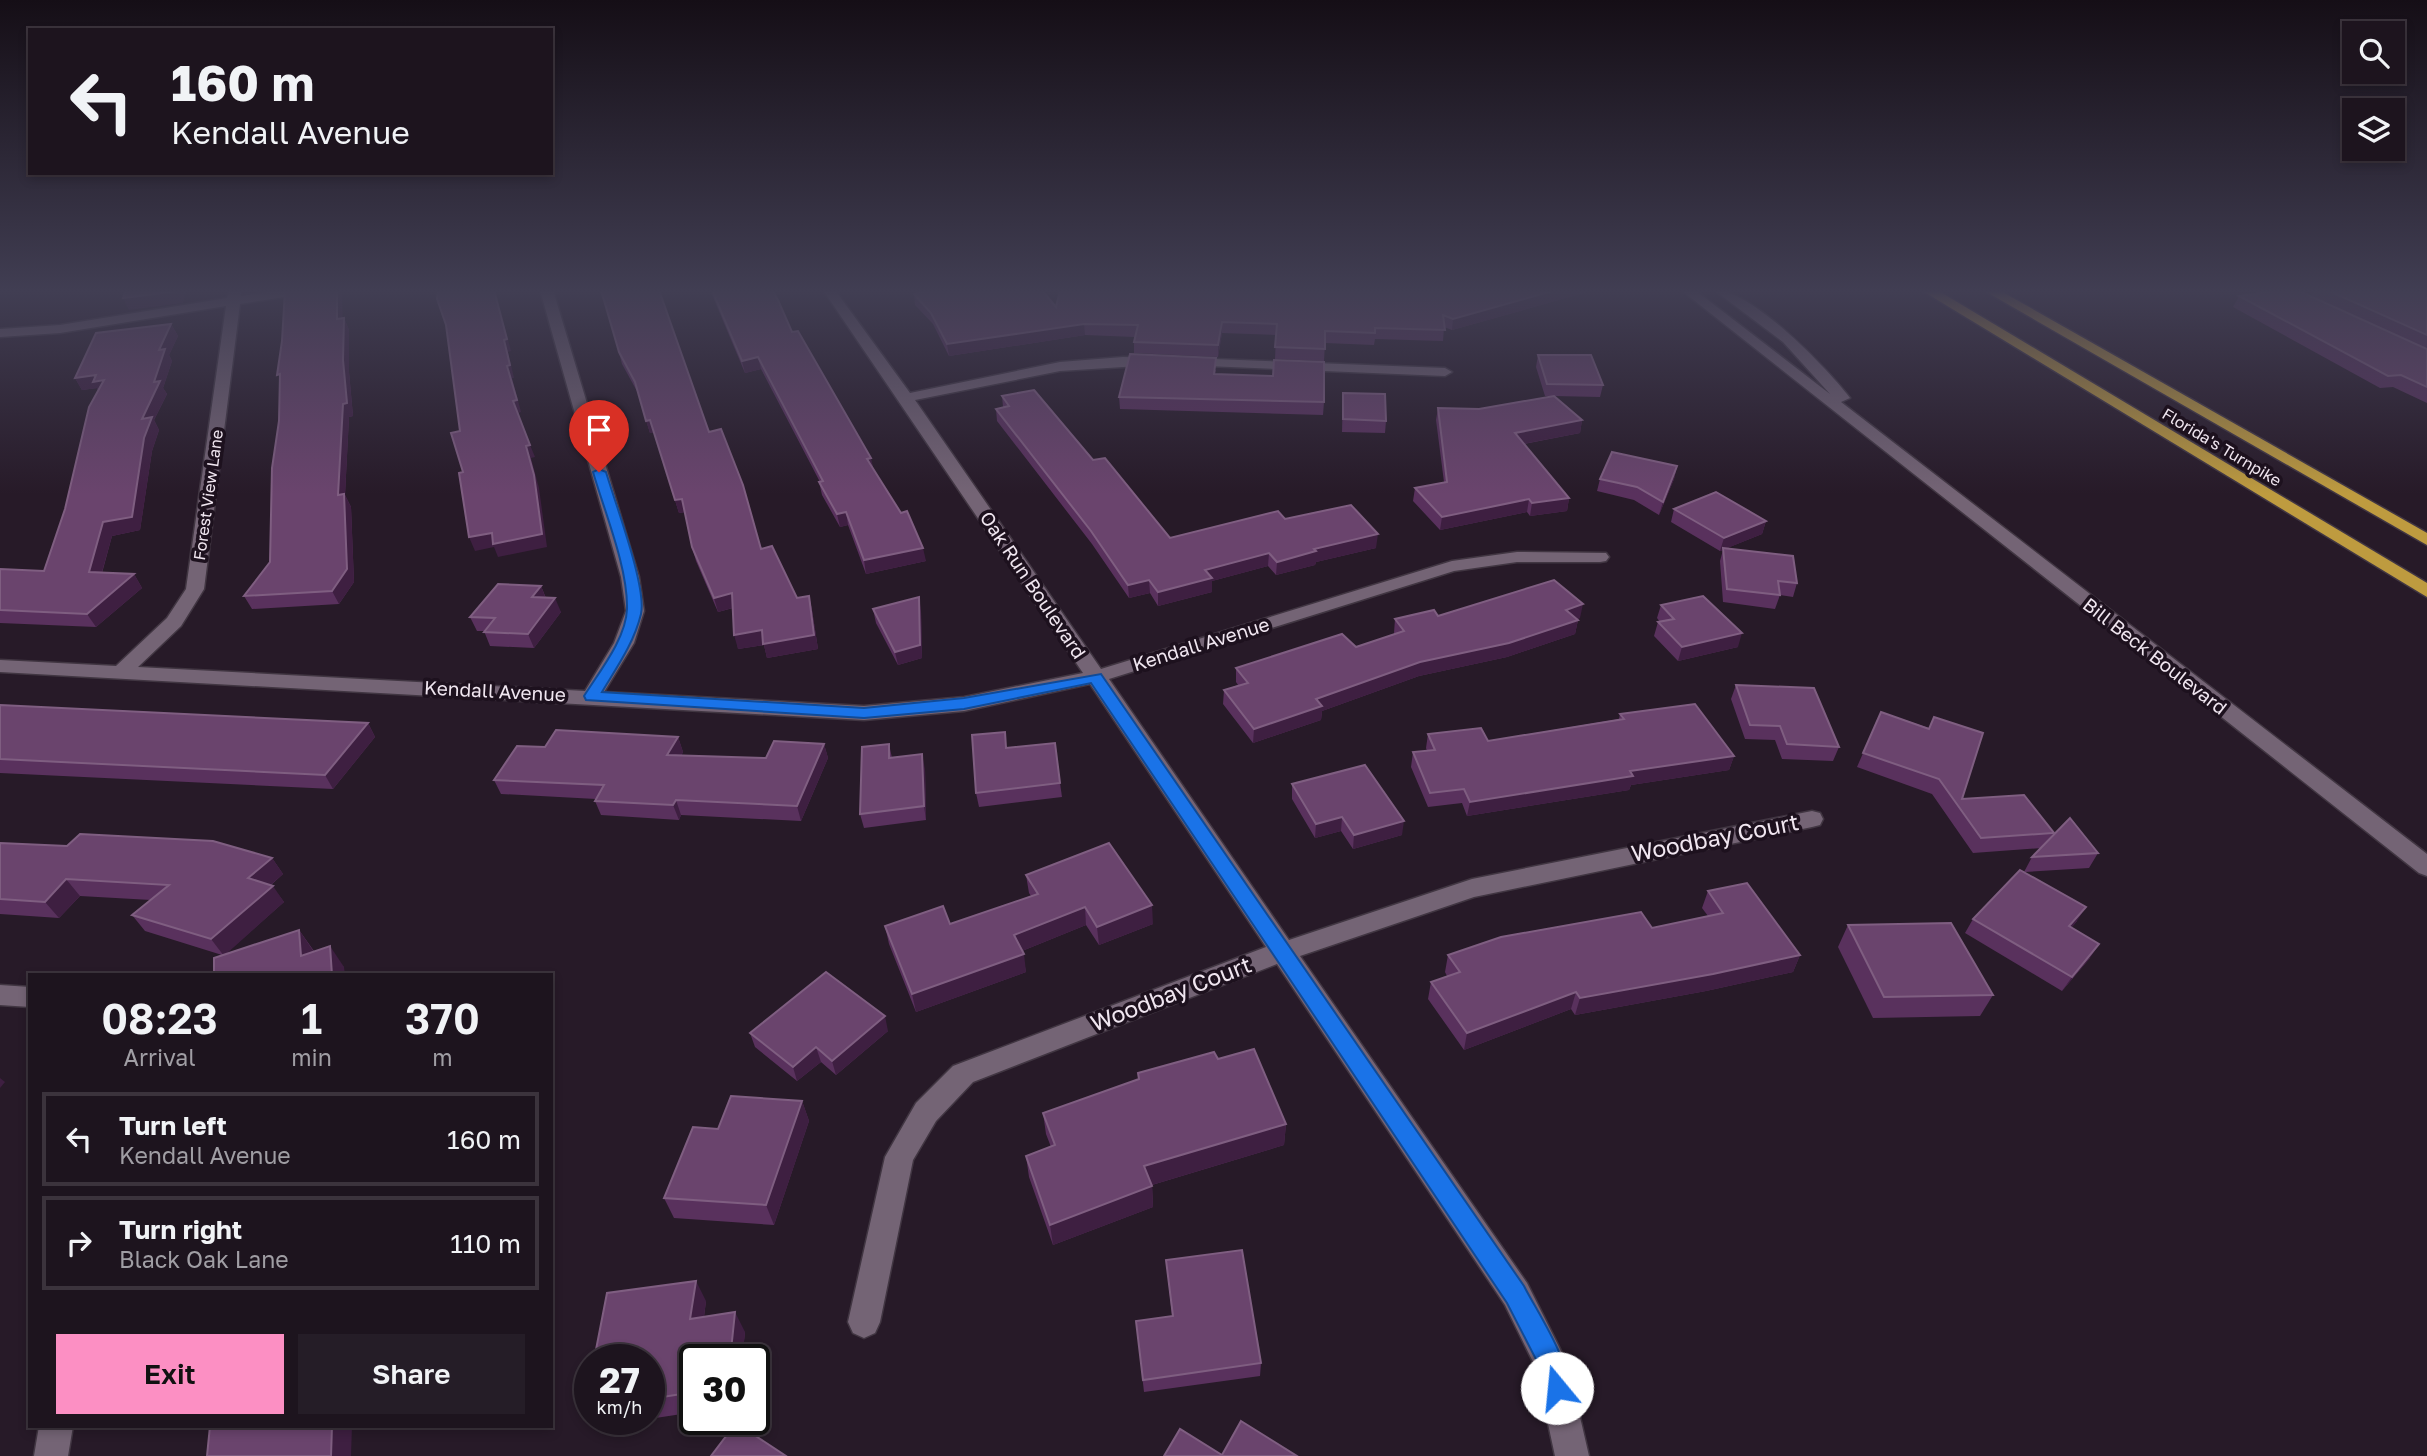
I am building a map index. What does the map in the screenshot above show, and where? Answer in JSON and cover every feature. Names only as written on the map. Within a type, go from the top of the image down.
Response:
[{"type":"highway","name":"Florida's Turnpike","points":[[2040,358],[2427,592]]},
{"type":"highway","name":"Florida's Turnpike","points":[[2109,358],[2427,540]]},
{"type":"street","name":"Forest View Lane","points":[[121,672],[174,622],[195,589],[226,358]]},
{"type":"street","points":[[566,358],[630,577],[635,611],[624,643],[592,696]]},
{"type":"street","name":"Oak Run Boulevard","points":[[879,358],[1280,952],[1516,1294],[1552,1365],[1572,1456]]},
{"type":"street","name":"Bill Beck Boulevard","points":[[1774,358],[2427,867]]},
{"type":"street","name":"Bill Beck Boulevard","points":[[1805,358],[1884,444]]},
{"type":"street","points":[[906,398],[1070,363],[1110,359],[1445,372]]},
{"type":"street","name":"Kendall Avenue","points":[[0,666],[592,696],[864,713],[964,704],[1095,677],[1452,566],[1517,557],[1600,557]]},
{"type":"street","name":"Woodbay Court","points":[[864,1322],[899,1157],[926,1112],[963,1074],[1280,952],[1472,888],[1812,819]]},
{"type":"street","points":[[0,995],[28,997]]},
{"type":"street","points":[[51,1456],[55,1428]]},
{"type":"building","points":[[84,358],[162,358],[154,382],[160,381],[142,419],[152,417],[144,438],[132,517],[103,522],[89,572],[134,574],[87,614],[0,610],[0,569],[44,571],[65,509],[89,407],[104,380],[93,382],[96,375],[75,378]]},
{"type":"building","points":[[280,358],[343,358],[347,403],[343,404],[338,495],[344,494],[347,569],[332,591],[244,596],[270,562],[272,468],[279,421],[280,374],[277,375]]},
{"type":"building","points":[[450,358],[508,358],[510,365],[507,366],[517,400],[513,401],[530,445],[526,446],[534,475],[542,534],[493,544],[492,533],[469,537],[459,473],[463,472],[451,433],[460,431]]},
{"type":"building","points":[[622,358],[683,358],[709,432],[721,429],[743,485],[761,549],[772,546],[797,598],[809,596],[814,635],[763,644],[762,630],[734,635],[732,593],[714,598],[692,547],[682,499],[675,500],[650,420],[646,421],[635,382]]},
{"type":"building","points":[[758,358],[813,358],[871,458],[867,459],[901,513],[907,511],[923,548],[864,560],[846,512],[837,514],[819,482],[823,481]]},
{"type":"building","points":[[1129,358],[1216,358],[1214,374],[1273,376],[1274,360],[1324,362],[1324,402],[1119,397]]},
{"type":"building","points":[[1539,358],[1592,358],[1603,385],[1547,384]]},
{"type":"building","points":[[2354,358],[2427,358],[2427,387],[2401,375],[2388,376]]},
{"type":"building","points":[[1034,390],[1093,460],[1105,458],[1170,538],[1278,511],[1285,519],[1351,505],[1378,534],[1314,549],[1316,551],[1277,562],[1269,553],[1205,570],[1212,578],[1158,592],[1149,580],[1128,585],[1091,531],[996,409],[1009,406],[1002,396]]},
{"type":"building","points":[[1343,393],[1385,394],[1386,421],[1343,419]]},
{"type":"building","points":[[1554,396],[1582,420],[1515,433],[1569,498],[1532,503],[1529,499],[1442,517],[1415,488],[1447,482],[1438,408],[1479,409]]},
{"type":"building","points":[[1612,452],[1677,466],[1663,502],[1637,487],[1600,479]]},
{"type":"building","points":[[1716,492],[1766,521],[1724,538],[1674,509]]},
{"type":"building","points":[[1723,548],[1793,556],[1797,583],[1778,581],[1780,595],[1727,589]]},
{"type":"building","points":[[1554,580],[1583,604],[1566,610],[1578,620],[1509,643],[1420,662],[1316,699],[1322,706],[1254,729],[1224,690],[1248,683],[1236,668],[1342,634],[1356,647],[1404,631],[1395,619],[1434,610],[1438,616]]},
{"type":"building","points":[[498,584],[541,586],[532,597],[555,598],[528,634],[484,632],[495,618],[470,617]]},
{"type":"building","points":[[1703,596],[1742,633],[1682,647],[1658,622],[1674,619],[1661,605]]},
{"type":"building","points":[[919,597],[920,645],[895,652],[873,609]]},
{"type":"building","points":[[1736,685],[1814,688],[1839,747],[1787,744],[1780,726],[1750,725]]},
{"type":"building","points":[[1695,704],[1734,756],[1630,771],[1633,776],[1470,802],[1464,789],[1430,793],[1413,752],[1435,750],[1428,734],[1481,728],[1488,741],[1624,719],[1620,714]]},
{"type":"building","points":[[0,705],[368,723],[325,775],[0,759]]},
{"type":"building","points":[[1881,712],[1929,729],[1934,717],[1983,733],[1962,799],[2024,795],[2054,833],[1981,838],[1939,779],[1863,753]]},
{"type":"building","points":[[556,730],[678,737],[667,755],[766,758],[774,741],[824,744],[797,806],[676,800],[673,805],[595,801],[604,785],[494,780],[517,746],[545,747]]},
{"type":"building","points":[[1005,732],[1006,748],[1055,743],[1060,783],[976,793],[972,735]]},
{"type":"building","points":[[889,744],[889,758],[922,754],[924,806],[860,814],[862,747]]},
{"type":"building","points":[[1365,765],[1404,821],[1354,835],[1342,817],[1316,824],[1292,784]]},
{"type":"building","points":[[2070,818],[2098,853],[2032,857]]},
{"type":"building","points":[[80,834],[213,841],[272,858],[248,878],[273,886],[211,939],[132,915],[169,885],[66,879],[45,902],[0,899],[0,843],[67,846]]},
{"type":"building","points":[[1109,843],[1152,905],[1097,927],[1085,907],[1014,935],[1024,954],[912,994],[885,926],[943,906],[950,924],[1038,894],[1026,875]]},
{"type":"building","points":[[2020,870],[2086,907],[2069,926],[2099,944],[2072,977],[1973,919]]},
{"type":"building","points":[[1747,883],[1800,955],[1580,998],[1576,992],[1467,1033],[1431,982],[1460,972],[1448,955],[1501,937],[1641,912],[1652,928],[1723,913],[1708,891]]},
{"type":"building","points":[[1951,923],[1993,995],[1884,997],[1848,925]]},
{"type":"building","points":[[299,930],[301,956],[330,946],[332,973],[214,973],[214,958]]},
{"type":"building","points":[[826,972],[885,1016],[832,1061],[816,1047],[793,1067],[750,1033]]},
{"type":"building","points":[[1254,1049],[1286,1124],[1144,1166],[1152,1186],[1050,1225],[1026,1156],[1055,1145],[1043,1113],[1139,1079],[1138,1073],[1214,1052],[1218,1059]]},
{"type":"building","points":[[731,1096],[802,1101],[766,1205],[664,1198],[693,1127],[718,1129]]},
{"type":"building","points":[[1242,1250],[1261,1363],[1143,1380],[1136,1321],[1173,1316],[1166,1260]]},
{"type":"building","points":[[696,1281],[690,1319],[735,1312],[732,1344],[679,1344],[679,1394],[665,1397],[665,1344],[597,1344],[607,1293]]},
{"type":"building","points":[[1241,1421],[1297,1456],[1164,1456],[1180,1429],[1222,1455]]},
{"type":"building","points":[[210,1428],[332,1428],[331,1456],[207,1456]]},
{"type":"building","points":[[727,1435],[754,1435],[786,1456],[711,1456]]},
{"type":"route","points":[[599,472],[630,577],[635,611],[624,643],[592,696],[864,713],[964,704],[1095,677],[1280,952],[1516,1294],[1552,1365],[1557,1388]]}]
